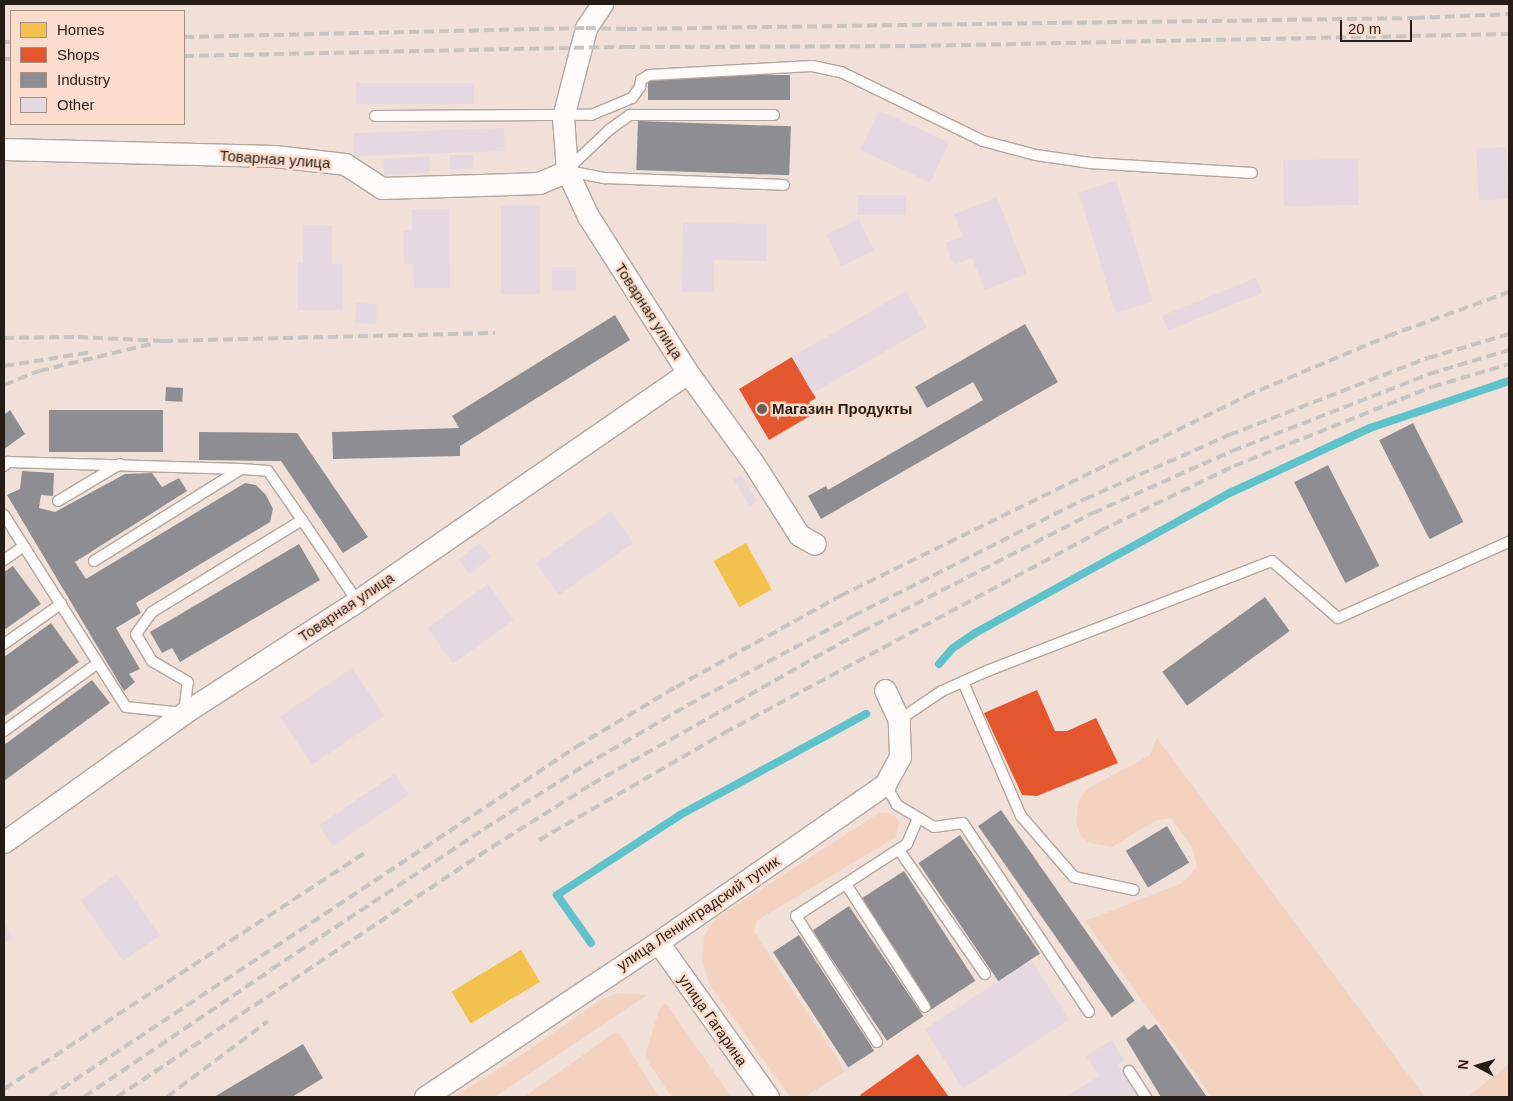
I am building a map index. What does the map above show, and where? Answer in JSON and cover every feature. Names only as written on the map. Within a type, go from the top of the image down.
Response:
[{"type":"street","name":"Товарная улица","points":[[602,4],[586,28],[563,117],[567,171],[588,216],[688,373],[754,464],[799,535],[815,544]]},
{"type":"street","name":"Товарная улица","points":[[4,149],[274,156],[345,164],[382,188],[539,183],[567,171]]},
{"type":"street","name":"Товарная улица","points":[[4,842],[184,713],[357,601],[688,373]]},
{"type":"street","name":"улица Ленинградский тупик","points":[[425,1097],[658,942],[885,784],[900,757],[899,720],[885,690]]},
{"type":"street","name":"улица Гагарина","points":[[658,942],[768,1097]]},
{"type":"lane","points":[[375,116],[542,114],[563,117],[591,115],[632,98],[640,87],[641,80],[649,76],[812,66],[842,72],[983,141],[1036,155],[1090,163],[1252,173]]},
{"type":"lane","points":[[567,171],[609,130],[630,115],[774,115]]},
{"type":"lane","points":[[567,171],[605,178],[784,185]]},
{"type":"lane","points":[[4,466],[8,462],[121,464],[268,471],[357,601]]},
{"type":"lane","points":[[58,501],[121,464]]},
{"type":"lane","points":[[94,561],[241,469]]},
{"type":"lane","points":[[4,515],[126,707],[184,713],[188,682],[152,661],[136,634],[152,612],[302,520]]},
{"type":"lane","points":[[899,720],[942,691],[963,682],[1272,561],[1338,618],[1509,542]]},
{"type":"lane","points":[[4,560],[24,546]]},
{"type":"lane","points":[[4,644],[61,604]]},
{"type":"lane","points":[[4,731],[98,663]]},
{"type":"lane","points":[[963,682],[1021,816],[1074,877],[1134,890]]},
{"type":"lane","points":[[885,784],[897,806],[934,827],[963,823],[1089,1012]]},
{"type":"lane","points":[[877,1042],[796,916],[907,844],[918,818]]},
{"type":"lane","points":[[899,850],[985,974]]},
{"type":"lane","points":[[846,884],[925,1007]]},
{"type":"lane","points":[[1129,1070],[1146,1097]]},
{"type":"shaded area","points":[[1157,738],[1425,1097],[1212,1097],[1085,921],[1182,883],[1197,867],[1192,847],[1171,818],[1155,821],[1112,847],[1090,843],[1081,837],[1076,822],[1078,803],[1085,790],[1150,755]]},
{"type":"shaded area","points":[[879,813],[889,813],[895,816],[899,823],[896,837],[756,921],[754,932],[844,1068],[844,1072],[806,1096],[790,1097],[710,985],[702,960],[704,937],[715,919]]},
{"type":"shaded area","points":[[619,993],[647,995],[494,1097],[454,1097],[524,1053],[602,999]]},
{"type":"shaded area","points":[[663,1004],[666,1004],[670,1009],[731,1097],[672,1097],[649,1064],[646,1053],[659,1010]]},
{"type":"shaded area","points":[[614,1033],[618,1033],[622,1038],[659,1097],[634,1097],[632,1095],[629,1097],[524,1097]]},
{"type":"shaded area","points":[[1509,1064],[1509,1097],[1467,1097]]},
{"type":"building: Homes","points":[[746,543],[772,589],[739,607],[714,561]]},
{"type":"building: Homes","points":[[521,950],[540,982],[471,1023],[452,992]]},
{"type":"building: Shops","points":[[792,357],[816,398],[809,402],[815,413],[769,440],[739,389]]},
{"type":"building: Shops","points":[[1037,690],[1055,731],[1067,731],[1096,718],[1118,763],[1037,796],[1022,795],[984,713]]},
{"type":"building: Shops","points":[[918,1054],[949,1097],[862,1097],[860,1095]]},
{"type":"building: Industry","points":[[648,75],[790,75],[790,100],[648,100]]},
{"type":"building: Industry","points":[[638,121],[791,126],[789,175],[636,170]]},
{"type":"building: Industry","points":[[615,315],[630,340],[460,446],[460,456],[333,459],[332,432],[459,428],[452,416]]},
{"type":"building: Industry","points":[[1025,324],[1058,382],[821,519],[808,496],[826,486],[828,490],[983,400],[973,382],[927,408],[915,387]]},
{"type":"building: Industry","points":[[166,387],[183,388],[182,402],[165,401]]},
{"type":"building: Industry","points":[[10,410],[25,434],[4,449],[4,415]]},
{"type":"building: Industry","points":[[49,410],[163,410],[163,452],[49,452]]},
{"type":"building: Industry","points":[[1413,423],[1463,522],[1430,539],[1379,440]]},
{"type":"building: Industry","points":[[199,432],[297,433],[368,537],[343,553],[281,461],[199,460]]},
{"type":"building: Industry","points":[[1328,465],[1379,566],[1345,583],[1294,482]]},
{"type":"building: Industry","points":[[22,471],[54,473],[53,496],[41,495],[39,508],[55,512],[125,474],[152,473],[162,487],[179,478],[187,491],[75,562],[86,579],[245,483],[256,485],[266,495],[273,509],[270,522],[136,603],[141,613],[116,628],[140,669],[129,674],[135,682],[124,691],[7,495],[20,489]]},
{"type":"building: Industry","points":[[299,544],[320,580],[180,662],[172,648],[162,653],[150,632]]},
{"type":"building: Industry","points":[[13,566],[41,604],[4,630],[4,572]]},
{"type":"building: Industry","points":[[1265,597],[1290,631],[1187,706],[1162,672]]},
{"type":"building: Industry","points":[[51,623],[79,662],[4,717],[4,657]]},
{"type":"building: Industry","points":[[92,680],[110,703],[4,781],[4,745]]},
{"type":"building: Industry","points":[[1001,810],[1135,1001],[1112,1017],[978,826]]},
{"type":"building: Industry","points":[[1167,826],[1189,863],[1148,888],[1126,851]]},
{"type":"building: Industry","points":[[960,835],[1040,954],[999,982],[919,863]]},
{"type":"building: Industry","points":[[904,871],[975,981],[931,1010],[860,900]]},
{"type":"building: Industry","points":[[849,906],[923,1016],[887,1041],[813,931]]},
{"type":"building: Industry","points":[[799,935],[874,1051],[848,1068],[773,952]]},
{"type":"building: Industry","points":[[1156,1024],[1207,1097],[1161,1097],[1126,1039],[1144,1025],[1148,1030]]},
{"type":"building: Industry","points":[[303,1044],[323,1078],[292,1097],[214,1097]]},
{"type":"building: Other","points":[[356,83],[474,83],[474,104],[356,104]]},
{"type":"building: Other","points":[[879,110],[949,143],[930,182],[860,150]]},
{"type":"building: Other","points":[[504,128],[505,151],[354,156],[353,133]]},
{"type":"building: Other","points":[[1506,147],[1509,199],[1479,200],[1476,149]]},
{"type":"building: Other","points":[[450,155],[473,155],[473,169],[450,169]]},
{"type":"building: Other","points":[[429,156],[430,172],[384,175],[383,159]]},
{"type":"building: Other","points":[[1358,159],[1359,205],[1284,206],[1283,160]]},
{"type":"building: Other","points":[[1116,181],[1153,301],[1116,313],[1079,192]]},
{"type":"building: Other","points":[[858,195],[906,195],[906,215],[858,215]]},
{"type":"building: Other","points":[[997,197],[1027,274],[985,290],[972,258],[954,265],[945,243],[963,236],[954,214]]},
{"type":"building: Other","points":[[501,206],[540,206],[540,294],[501,294]]},
{"type":"building: Other","points":[[412,209],[449,209],[450,288],[414,288],[413,264],[404,264],[403,230],[412,230]]},
{"type":"building: Other","points":[[859,219],[874,251],[841,266],[826,234]]},
{"type":"building: Other","points":[[683,223],[767,224],[767,261],[714,260],[714,292],[682,292]]},
{"type":"building: Other","points":[[303,225],[332,225],[332,264],[343,264],[343,310],[298,310],[298,263],[303,263]]},
{"type":"building: Other","points":[[552,267],[576,267],[576,290],[552,290]]},
{"type":"building: Other","points":[[1256,278],[1262,293],[1168,331],[1162,316]]},
{"type":"building: Other","points":[[906,291],[927,327],[813,393],[792,357]]},
{"type":"building: Other","points":[[356,303],[377,304],[376,324],[355,323]]},
{"type":"building: Other","points":[[741,475],[757,501],[750,506],[733,480]]},
{"type":"building: Other","points":[[611,511],[633,543],[559,595],[536,563]]},
{"type":"building: Other","points":[[480,543],[491,557],[470,574],[459,560]]},
{"type":"building: Other","points":[[488,584],[514,620],[453,664],[427,628]]},
{"type":"building: Other","points":[[352,668],[384,716],[312,765],[280,717]]},
{"type":"building: Other","points":[[395,774],[409,795],[333,846],[319,825]]},
{"type":"building: Other","points":[[117,874],[160,935],[123,961],[80,900]]},
{"type":"building: Other","points":[[4,923],[13,938],[4,943]]},
{"type":"building: Other","points":[[1031,960],[1070,1020],[963,1089],[924,1029]]},
{"type":"building: Other","points":[[1112,1040],[1124,1060],[1118,1065],[1138,1097],[1065,1097],[1099,1076],[1086,1056]]},
{"type":"waterway","points":[[939,664],[953,648],[975,633],[1232,492],[1370,428],[1509,381]]},
{"type":"waterway","points":[[591,943],[557,895],[680,815],[866,714]]},
{"type":"railway","points":[[185,37],[586,28],[1415,18],[1509,14]]},
{"type":"railway","points":[[185,56],[625,47],[916,46],[1509,34]]},
{"type":"railway","points":[[4,42],[10,42]]},
{"type":"railway","points":[[4,59],[10,59]]},
{"type":"railway","points":[[49,1097],[576,747],[676,687],[840,596],[1246,396],[1388,336],[1509,292]]},
{"type":"railway","points":[[4,338],[78,337],[163,341],[495,333]]},
{"type":"railway","points":[[84,1097],[272,969],[484,829],[584,766],[688,705],[853,616],[1085,499],[1229,435],[1428,358],[1509,334]]},
{"type":"railway","points":[[4,385],[39,371],[151,344]]},
{"type":"railway","points":[[117,1097],[492,847],[592,784],[861,632],[1093,513],[1232,451],[1429,374],[1509,350]]},
{"type":"railway","points":[[4,366],[92,352]]},
{"type":"railway","points":[[539,840],[724,733],[1100,531],[1234,466],[1432,387],[1509,364]]},
{"type":"railway","points":[[4,1089],[364,853]]},
{"type":"railway","points":[[167,1097],[268,1021]]},
{"type":"place","name":"Магазин Продукты","points":[[762,409]]}]
